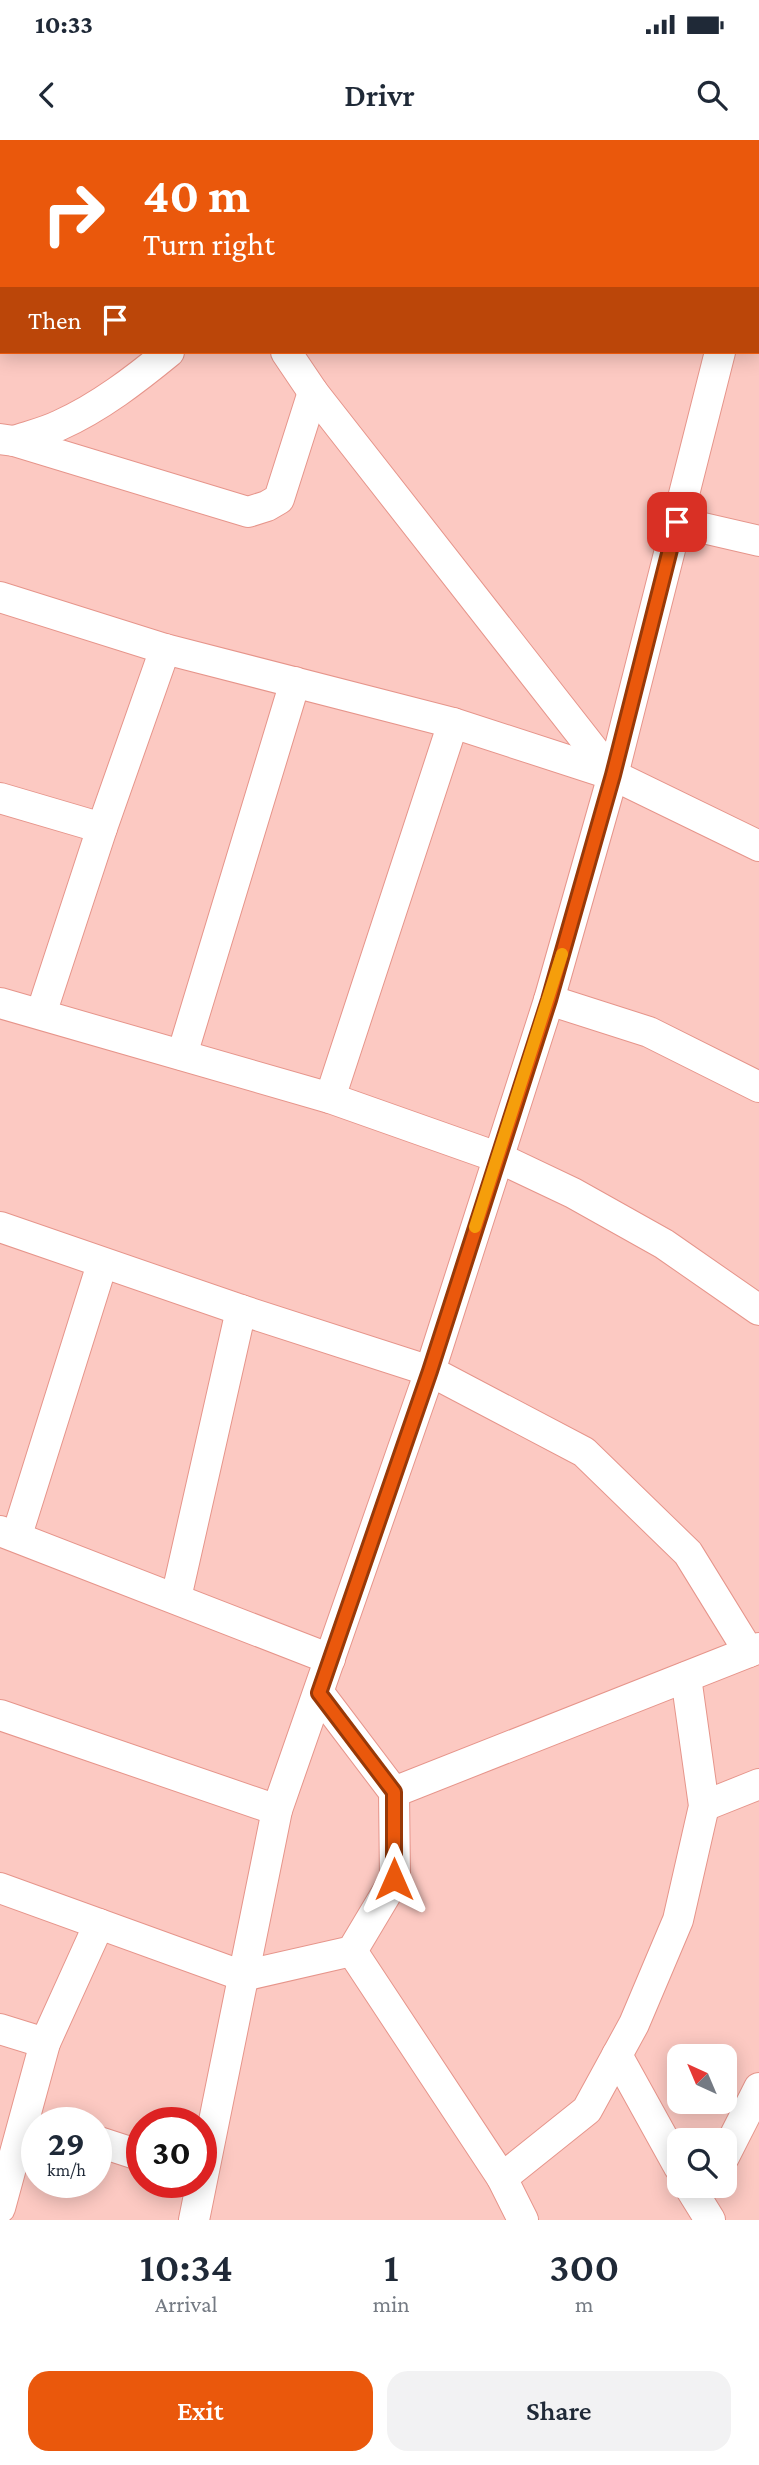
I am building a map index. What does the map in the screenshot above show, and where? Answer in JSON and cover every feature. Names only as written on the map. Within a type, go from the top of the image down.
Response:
[{"type":"street","points":[[7,440],[59,426],[89,410],[136,379],[167,354]]},
{"type":"street","points":[[287,354],[313,392],[613,775]]},
{"type":"street","points":[[216,2107],[277,1810],[430,1371],[549,1000],[613,775],[719,354]]},
{"type":"street","points":[[7,440],[248,512],[279,499],[313,392]]},
{"type":"street","points":[[677,522],[759,541]]},
{"type":"street","points":[[0,597],[165,649],[453,723],[613,775],[759,846]]},
{"type":"street","points":[[41,1014],[165,649]]},
{"type":"street","points":[[182,1055],[295,682]]},
{"type":"street","points":[[330,1098],[453,723]]},
{"type":"street","points":[[0,797],[102,828]]},
{"type":"street","points":[[549,1000],[649,1032],[759,1087]]},
{"type":"street","points":[[0,1003],[330,1098],[498,1157],[573,1193],[664,1244],[759,1310]]},
{"type":"street","points":[[0,1227],[102,1264],[430,1371],[584,1451],[688,1553],[754,1650],[394,1792]]},
{"type":"street","points":[[102,1264],[8,1533],[331,1658]]},
{"type":"street","points":[[176,1598],[240,1310]]},
{"type":"street","points":[[502,2178],[587,2110],[634,2024],[678,1920],[704,1806],[686,1677]]},
{"type":"street","points":[[0,1888],[243,1976],[352,1951],[394,1879],[394,1792],[319,1693]]},
{"type":"street","points":[[0,1715],[277,1810]]},
{"type":"street","points":[[704,1806],[759,1784]]},
{"type":"street","points":[[34,2107],[45,2043],[99,1924]]},
{"type":"street","points":[[352,1951],[502,2178],[523,2220]]},
{"type":"street","points":[[0,2029],[45,2043]]},
{"type":"street","points":[[617,2055],[667,2145]]},
{"type":"street","points":[[737,2131],[759,2088]]},
{"type":"street","points":[[1,2201],[21,2149]]},
{"type":"street","points":[[194,2220],[198,2198]]},
{"type":"slow traffic","points":[[475,1227],[562,954]]},
{"type":"route","points":[[394,1879],[394,1792],[319,1693],[430,1371],[549,1000],[613,775],[677,522]]}]
